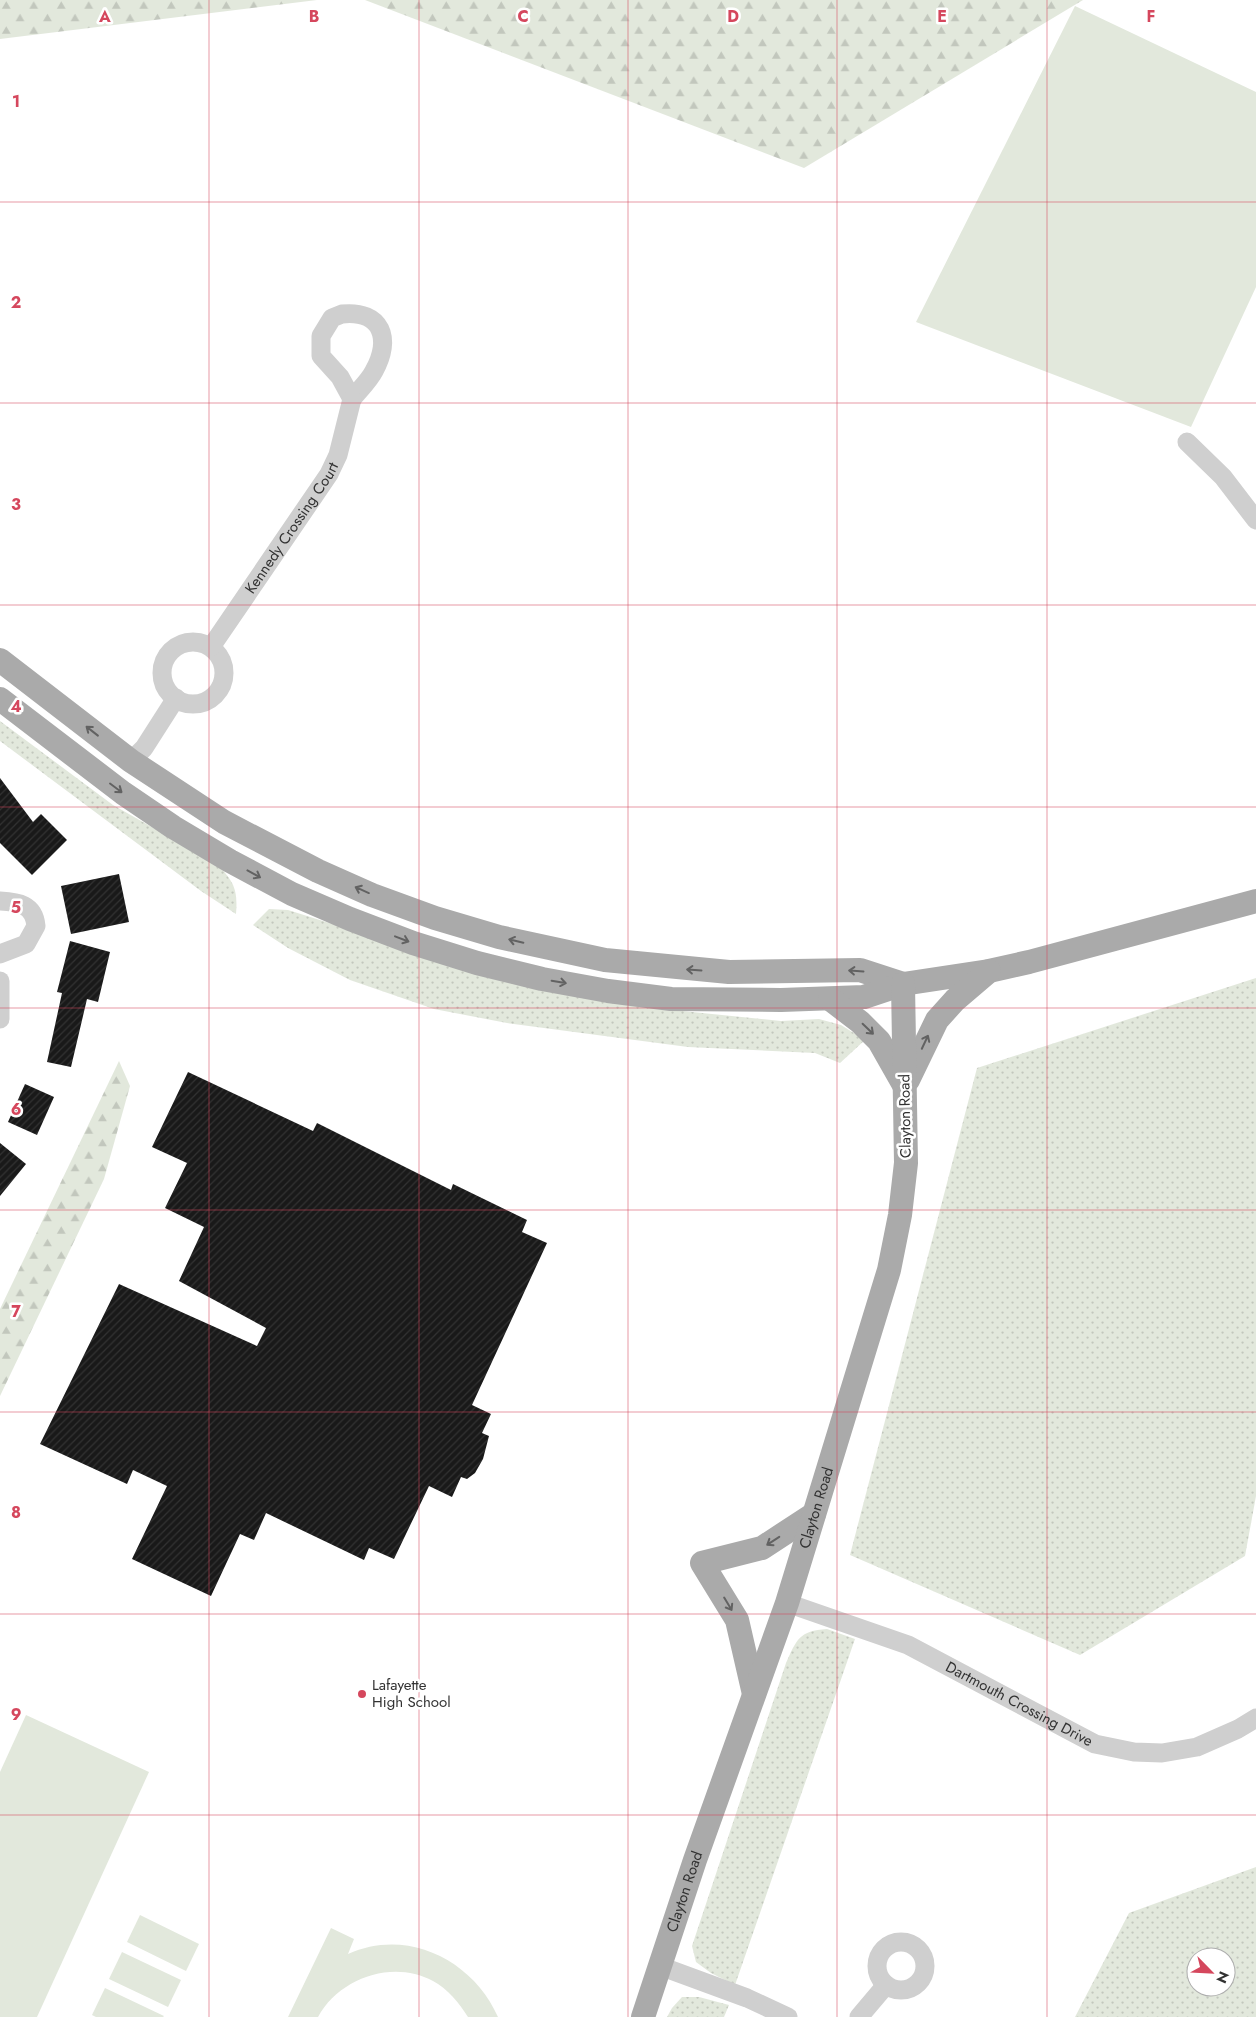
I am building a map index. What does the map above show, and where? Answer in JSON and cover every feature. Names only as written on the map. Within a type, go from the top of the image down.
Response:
[{"type":"main road","points":[[0,660],[131,761],[224,822],[318,871],[381,898],[499,937],[605,960],[661,967],[730,972],[860,970],[903,984]]},
{"type":"main road","points":[[0,699],[77,759],[173,827],[230,861],[317,905],[413,943],[533,977],[608,991],[671,999],[864,997],[903,984],[989,970],[1256,901]]},
{"type":"main road","points":[[77,759],[131,761]]},
{"type":"main road","points":[[905,1086],[937,1020],[955,1000],[989,970]]},
{"type":"main road","name":"Clayton Road","points":[[643,2017],[695,1860],[787,1603],[889,1270],[900,1215],[906,1163],[903,984]]},
{"type":"main road","points":[[830,998],[879,1041],[905,1086]]},
{"type":"main road","points":[[754,1696],[737,1620],[702,1563],[762,1548],[814,1514]]},
{"type":"street","name":"Kennedy Crossing Court","points":[[211,647],[329,474],[338,455],[352,399]]},
{"type":"street","points":[[1187,442],[1223,477],[1256,520]]},
{"type":"street","points":[[198,642],[211,647],[223,665],[223,680],[216,693],[204,702],[197,704],[176,698],[166,688],[162,675],[167,655],[184,643],[198,642]]},
{"type":"street","points":[[131,761],[144,748],[176,698]]},
{"type":"street","points":[[0,901],[21,903],[30,910],[36,926],[26,944],[0,954]]},
{"type":"street","points":[[0,981],[0,1019]]},
{"type":"street","name":"Dartmouth Crossing Drive","points":[[787,1603],[908,1645],[1095,1744],[1134,1752],[1162,1753],[1198,1747],[1238,1729],[1256,1718]]},
{"type":"street","points":[[660,1966],[747,1998],[788,2017]]},
{"type":"street","points":[[859,2017],[886,1985]]},
{"type":"green space","points":[[0,0],[317,0],[0,39]]},
{"type":"green space","points":[[365,0],[1083,0],[804,168]]},
{"type":"green space","points":[[1075,6],[1256,92],[1256,287],[1191,427],[916,322]]},
{"type":"green space","points":[[0,721],[113,805],[217,864],[234,886],[236,914],[201,891],[0,741]]},
{"type":"green space","points":[[269,909],[288,910],[482,971],[643,1007],[781,1021],[819,1019],[841,1025],[865,1040],[840,1063],[815,1053],[688,1047],[507,1023],[434,1009],[350,980],[288,948],[253,925]]},
{"type":"green space","points":[[1256,978],[1256,1496],[1245,1556],[1080,1655],[850,1555],[977,1068]]},
{"type":"green space","points":[[119,1061],[130,1086],[104,1179],[0,1396],[0,1309]]},
{"type":"green space","points":[[827,1629],[855,1639],[735,1985],[711,1973],[696,1962],[692,1946],[786,1663],[796,1642],[800,1638],[810,1632]]},
{"type":"green space","points":[[26,1715],[149,1772],[37,2017],[0,2017],[0,1772]]},
{"type":"green space","points":[[1256,1867],[1256,2017],[1075,2017],[1129,1913]]},
{"type":"green space","points":[[140,1915],[199,1944],[186,1971],[127,1942]]},
{"type":"green space","points":[[331,1928],[354,1939],[348,1954],[370,1947],[393,1944],[415,1947],[436,1954],[455,1965],[472,1979],[487,1997],[498,2017],[468,2017],[453,1997],[433,1981],[401,1972],[385,1972],[368,1976],[339,1992],[327,2003],[318,2017],[288,2017]]},
{"type":"green space","points":[[122,1952],[181,1980],[168,2007],[109,1979]]},
{"type":"green space","points":[[105,1988],[164,2016],[96,2017],[92,2015]]},
{"type":"green space","points":[[682,1997],[699,1997],[729,2005],[724,2017],[667,2017]]},
{"type":"building","points":[[0,778],[33,822],[41,814],[67,840],[32,875],[0,843]]},
{"type":"building","points":[[119,874],[129,922],[71,934],[61,886]]},
{"type":"building","points":[[70,941],[110,952],[98,1002],[87,999],[71,1067],[47,1062],[62,993],[57,992]]},
{"type":"building","points":[[188,1072],[313,1131],[317,1123],[451,1190],[453,1184],[527,1220],[522,1232],[547,1243],[472,1405],[491,1414],[482,1433],[489,1436],[483,1459],[475,1473],[467,1479],[461,1477],[452,1497],[429,1486],[394,1559],[369,1548],[364,1560],[266,1513],[254,1540],[240,1534],[211,1596],[132,1559],[167,1486],[133,1470],[127,1484],[40,1444],[119,1284],[257,1346],[266,1328],[179,1281],[204,1227],[165,1208],[187,1163],[152,1147]]},
{"type":"building","points":[[25,1084],[54,1097],[37,1135],[8,1122]]},
{"type":"building","points":[[0,1143],[26,1164],[0,1196]]},
{"type":"place","name":"Lafayette High School","points":[[362,1694]]}]
